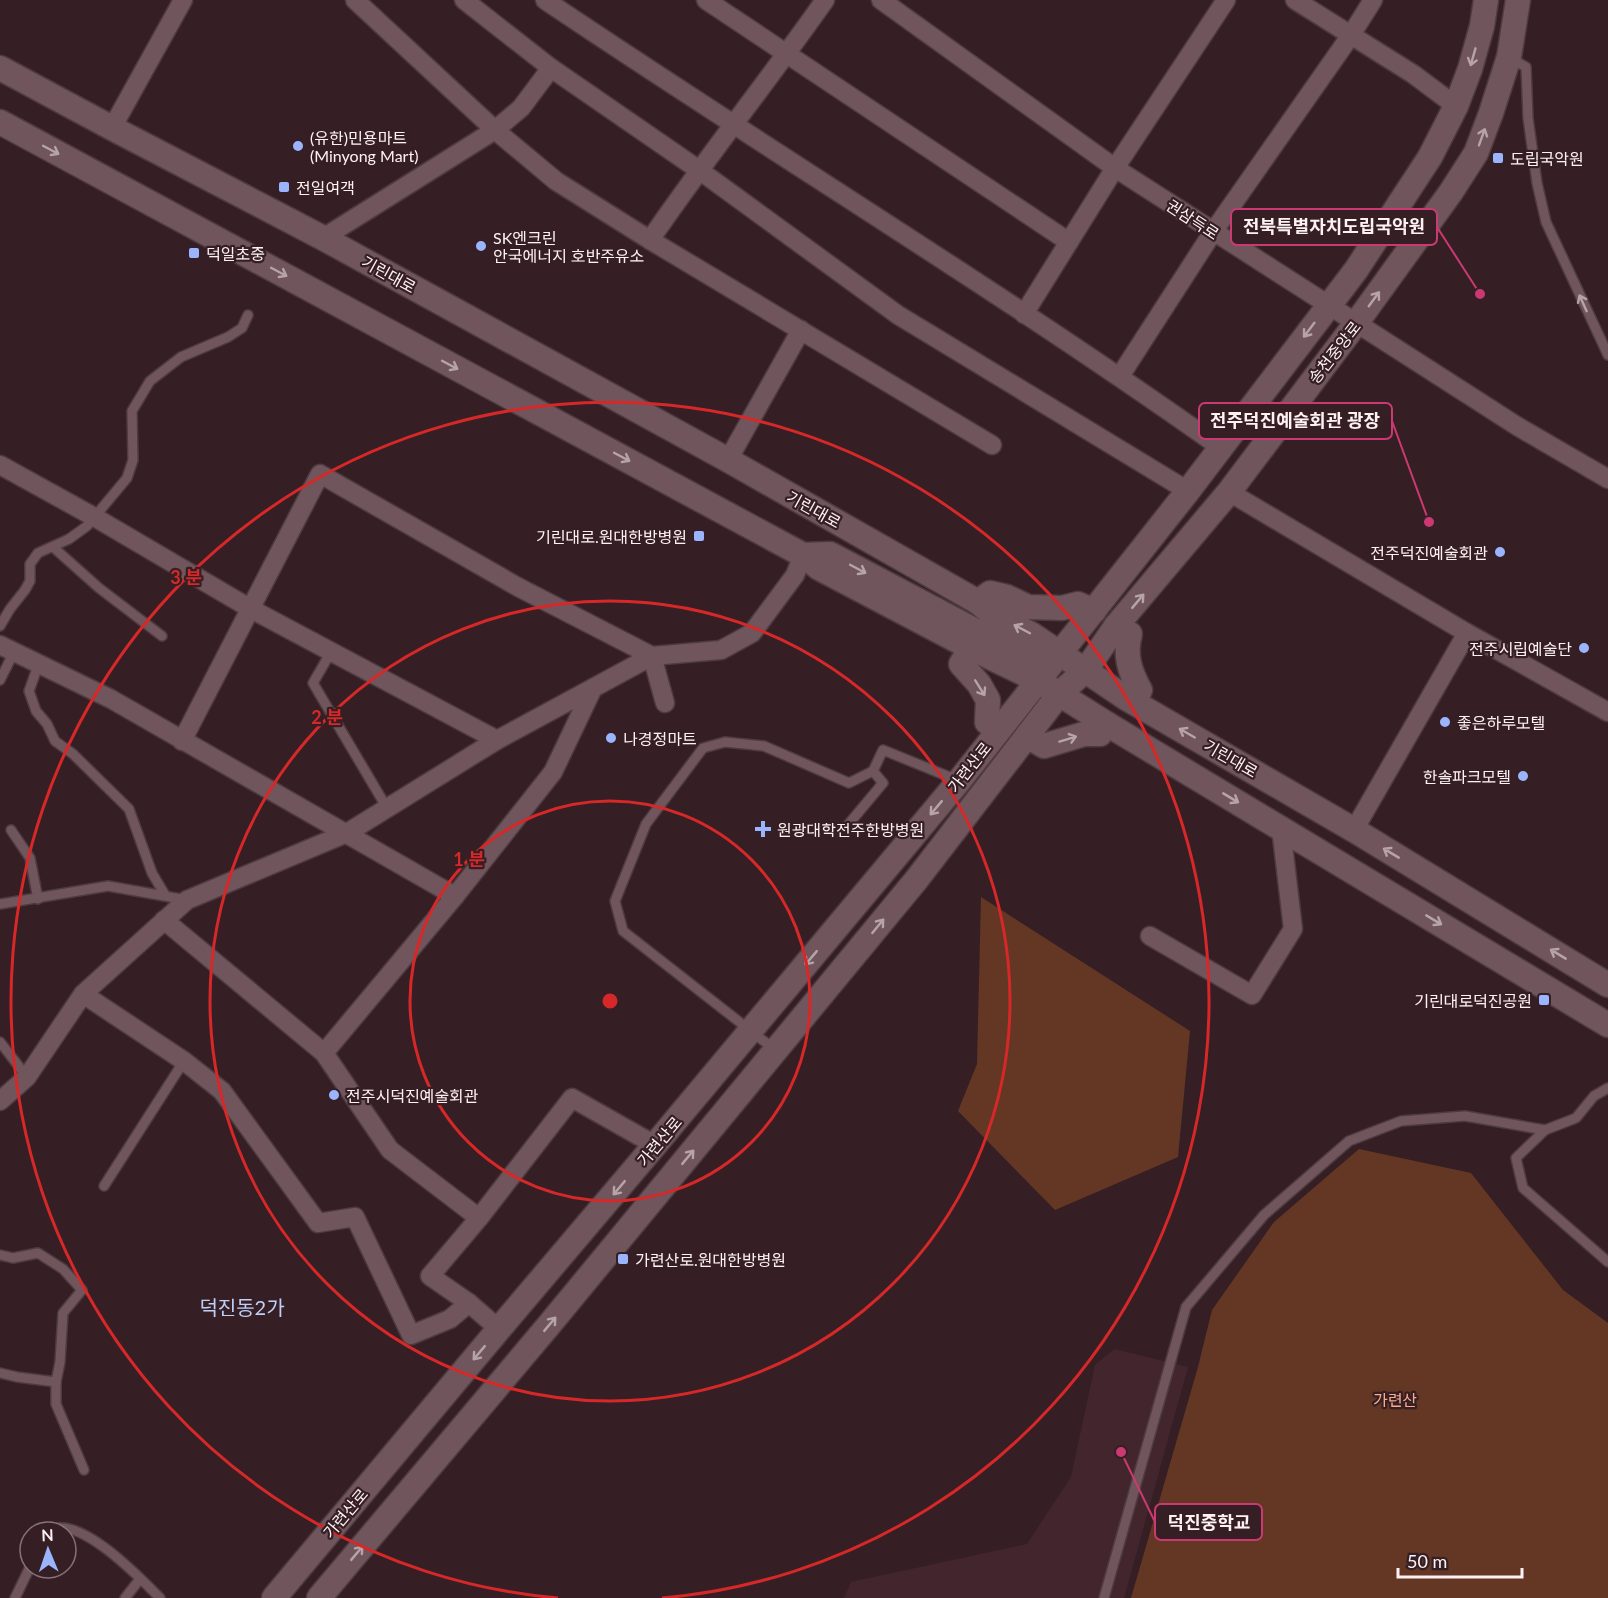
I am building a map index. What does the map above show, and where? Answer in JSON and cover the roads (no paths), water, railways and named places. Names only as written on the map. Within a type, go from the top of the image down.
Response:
[{"type":"street","points":[[112,128],[183,0]]},
{"type":"street","points":[[464,0],[551,68],[699,170],[898,315],[1188,491]]},
{"type":"street","points":[[705,0],[788,53],[1069,242]]},
{"type":"street","points":[[650,240],[732,124],[788,53],[825,0]]},
{"type":"street","name":"권삼득로","points":[[881,0],[1115,168],[1517,426],[1608,479]]},
{"type":"street","points":[[1024,314],[1115,168],[1226,0]]},
{"type":"street","points":[[1295,0],[1413,74],[1456,106]]},
{"type":"street","points":[[1120,376],[1213,232],[1373,0]]},
{"type":"street","name":"송천중앙로","points":[[1060,671],[1094,611],[1356,270],[1431,157],[1456,106],[1479,37],[1486,0]]},
{"type":"street","name":"송천중앙로","points":[[1060,671],[1116,626],[1229,492],[1357,322],[1476,153],[1509,57],[1518,0]]},
{"type":"street","points":[[548,1],[732,124],[1120,376],[1221,447]]},
{"type":"street","points":[[362,2],[495,130],[556,182],[992,445]]},
{"type":"street","name":"기린대로","points":[[0,68],[323,238],[728,460],[978,602],[991,613],[1031,634],[1107,724],[1608,1025]]},
{"type":"street","points":[[323,238],[495,130],[521,108],[551,68]]},
{"type":"street","name":"기린대로","points":[[0,122],[803,555],[819,568],[971,648],[1060,671],[1134,702],[1354,830],[1608,985]]},
{"type":"street","points":[[728,460],[801,330]]},
{"type":"street","points":[[0,465],[96,518],[251,609],[497,740]]},
{"type":"street","points":[[182,741],[320,474],[518,587],[652,656],[665,703]]},
{"type":"street","points":[[1229,492],[1467,633],[1608,712]]},
{"type":"street","points":[[0,1101],[27,1077],[83,994],[187,900],[347,833],[497,740],[652,656],[721,650],[752,633],[795,575],[803,555],[830,554],[1060,671],[1172,527],[1172,512]]},
{"type":"street","points":[[978,602],[990,593],[1028,607],[1062,608],[1078,604],[1094,611]]},
{"type":"street","points":[[1116,626],[1130,634],[1127,658],[1131,674],[1140,690],[1134,702]]},
{"type":"street","points":[[1354,830],[1467,633]]},
{"type":"street","points":[[7,648],[111,699],[455,896]]},
{"type":"street","points":[[971,648],[961,664],[979,684],[988,700],[987,722],[997,731]]},
{"type":"street","name":"가련산로","points":[[274,1598],[656,1145],[959,781],[997,731],[1060,671]]},
{"type":"street","name":"가련산로","points":[[319,1598],[549,1325],[917,879],[1027,736],[1060,671]]},
{"type":"street","points":[[324,1053],[455,896],[554,772],[593,688]]},
{"type":"street","points":[[1027,736],[1044,746],[1084,735],[1101,734],[1107,724]]},
{"type":"street","points":[[1150,936],[1252,994],[1293,929],[1281,828]]},
{"type":"street","points":[[164,920],[324,1053],[390,1150],[479,1218]]},
{"type":"street","points":[[83,994],[184,1061],[222,1091],[318,1223],[354,1217],[411,1335],[450,1319],[469,1303]]},
{"type":"street","points":[[499,1329],[469,1303],[430,1276],[479,1218],[572,1098],[656,1145]]},
{"type":"lane","points":[[1509,57],[1526,67],[1528,118],[1546,222],[1608,355]]},
{"type":"lane","points":[[0,626],[30,581],[30,564],[38,553],[69,539],[96,518],[127,478],[134,460],[132,411],[150,381],[181,357],[242,328],[248,315]]},
{"type":"lane","points":[[53,547],[99,588],[162,636]]},
{"type":"lane","points":[[0,680],[7,648]]},
{"type":"lane","points":[[331,651],[313,684],[387,808]]},
{"type":"lane","points":[[39,663],[29,691],[36,711],[47,724],[55,741],[73,754],[129,809],[152,873],[165,895]]},
{"type":"lane","points":[[776,1051],[623,931],[615,901],[646,824],[702,748],[725,742],[764,746],[849,783],[873,771],[883,750],[959,781]]},
{"type":"lane","points":[[847,826],[882,783],[873,771]]},
{"type":"lane","points":[[11,830],[30,858],[38,899]]},
{"type":"lane","points":[[0,904],[108,886],[187,900]]},
{"type":"lane","points":[[0,1042],[27,1077]]},
{"type":"lane","points":[[104,1186],[184,1061]]},
{"type":"lane","points":[[1608,1088],[1593,1096],[1576,1118],[1545,1130],[1516,1158],[1523,1188],[1608,1262]]},
{"type":"lane","points":[[1104,1598],[1185,1307],[1264,1215],[1349,1141],[1401,1121],[1465,1116],[1545,1130]]},
{"type":"lane","points":[[0,1255],[13,1258],[38,1253],[63,1269],[82,1290],[63,1313],[56,1404],[84,1470]]},
{"type":"lane","points":[[0,1372],[16,1377],[56,1382]]},
{"type":"lane","points":[[78,1530],[141,1579],[160,1598]]},
{"type":"lane","points":[[125,1598],[141,1579]]},
{"type":"lane","points":[[15,1598],[24,1580]]},
{"type":"place","name":"(유한)민용마트 (Minyong Mart)","points":[[298,146]]},
{"type":"place","name":"도립국악원","points":[[1498,158]]},
{"type":"place","name":"전일여객","points":[[284,187]]},
{"type":"place","name":"SK엔크린 안국에너지 호반주유소","points":[[481,246]]},
{"type":"place","name":"덕일초중","points":[[194,253]]},
{"type":"place","name":"전북특별자치도립국악원","points":[[1480,294]]},
{"type":"place","name":"전주덕진예술회관 광장","points":[[1429,522]]},
{"type":"place","name":"기린대로.원대한방병원","points":[[699,536]]},
{"type":"place","name":"전주덕진예술회관","points":[[1500,552]]},
{"type":"place","name":"전주시립예술단","points":[[1584,648]]},
{"type":"place","name":"좋은하루모텔","points":[[1445,722]]},
{"type":"place","name":"나경정마트","points":[[611,738]]},
{"type":"place","name":"한솔파크모텔","points":[[1523,776]]},
{"type":"place","name":"원광대학전주한방병원","points":[[763,829]]},
{"type":"place","name":"기린대로덕진공원","points":[[1544,1000]]},
{"type":"place","name":"전주시덕진예술회관","points":[[334,1095]]},
{"type":"place","name":"가련산로.원대한방병원","points":[[623,1259]]},
{"type":"place","name":"덕진중학교","points":[[1121,1452]]},
{"type":"district","name":"덕진동2가","points":[[242,1307]]},
{"type":"park label","name":"가련산","points":[[1395,1399]]}]
